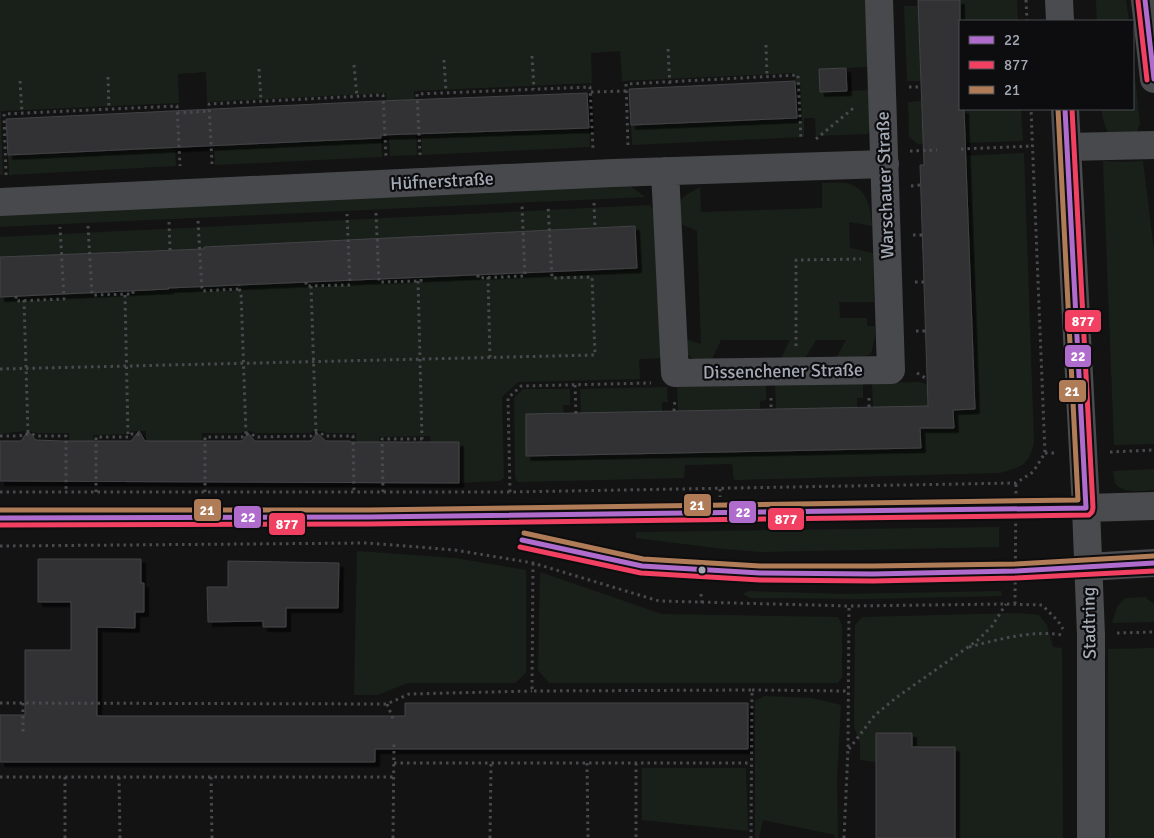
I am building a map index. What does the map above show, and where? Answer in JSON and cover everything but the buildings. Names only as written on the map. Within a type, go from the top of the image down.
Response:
[{"type":"main road","points":[[1059,0],[1060,20]]},
{"type":"main road","points":[[1145,0],[1154,79]]},
{"type":"main road","name":"Stadtring","points":[[1065,110],[1091,636],[1091,838]]},
{"type":"main road","points":[[1086,508],[1154,506]]},
{"type":"main road","points":[[1088,567],[1154,563]]},
{"type":"street","name":"Warschauer Straße","points":[[879,0],[882,84],[894,157],[888,258],[891,370]]},
{"type":"street","points":[[1067,147],[1154,144]]},
{"type":"street","name":"Hüfnerstraße","points":[[3,191],[665,171],[894,157]]},
{"type":"street","points":[[664,378],[665,171]]},
{"type":"street","name":"Dissenchener Straße","points":[[664,378],[796,371],[891,370]]},
{"type":"path","points":[[1026,0],[1027,20]]},
{"type":"path","points":[[766,45],[767,77]]},
{"type":"path","points":[[668,49],[670,87]]},
{"type":"path","points":[[532,56],[534,89]]},
{"type":"path","points":[[444,60],[446,92]]},
{"type":"path","points":[[354,64],[357,96]]},
{"type":"path","points":[[259,70],[261,101]]},
{"type":"path","points":[[629,151],[626,84],[798,75],[801,142]]},
{"type":"path","points":[[108,77],[109,109]]},
{"type":"path","points":[[749,78],[749,84]]},
{"type":"path","points":[[20,81],[22,113]]},
{"type":"path","points":[[812,142],[882,84]]},
{"type":"path","points":[[420,161],[417,94],[446,92],[590,87],[593,152]]},
{"type":"path","points":[[539,89],[540,95]]},
{"type":"path","points":[[590,92],[626,91]]},
{"type":"path","points":[[457,92],[458,98]]},
{"type":"path","points":[[212,170],[209,104],[357,96],[384,95],[386,162]]},
{"type":"path","points":[[331,98],[332,103]]},
{"type":"path","points":[[252,102],[252,107]]},
{"type":"path","points":[[3,191],[4,114],[177,106],[180,172]]},
{"type":"path","points":[[129,108],[129,113]]},
{"type":"path","points":[[0,492],[510,492],[1016,483],[1034,472],[1045,453],[1031,110]]},
{"type":"path","points":[[47,111],[48,117]]},
{"type":"path","points":[[177,113],[210,111]]},
{"type":"path","points":[[961,149],[1033,146]]},
{"type":"path","points":[[894,157],[937,150]]},
{"type":"path","points":[[594,203],[595,228]]},
{"type":"path","points":[[0,368],[595,355],[592,277],[552,278],[548,205]]},
{"type":"path","points":[[478,275],[478,278],[525,276],[522,206]]},
{"type":"path","points":[[376,213],[379,282],[421,280],[421,277]]},
{"type":"path","points":[[306,282],[306,286],[350,285],[347,214]]},
{"type":"path","points":[[198,221],[202,291],[239,287],[246,434]]},
{"type":"path","points":[[168,222],[170,250]]},
{"type":"path","points":[[88,226],[92,295],[133,294],[133,291]]},
{"type":"path","points":[[16,296],[16,301],[64,299],[60,227]]},
{"type":"path","points":[[796,371],[796,260],[888,258]]},
{"type":"path","points":[[488,277],[490,358]]},
{"type":"path","points":[[383,492],[382,439],[422,441],[418,280]]},
{"type":"path","points":[[311,286],[316,433]]},
{"type":"path","points":[[125,294],[128,437]]},
{"type":"path","points":[[24,300],[28,433]]},
{"type":"path","points":[[510,492],[508,398],[521,386],[575,385],[664,378]]},
{"type":"path","points":[[575,385],[576,414]]},
{"type":"path","points":[[0,436],[20,436],[28,433],[33,433],[36,436],[66,436],[66,492]]},
{"type":"path","points":[[206,492],[205,437],[242,437],[244,434],[252,434],[255,437],[311,436],[321,433],[324,436],[353,436],[354,492]]},
{"type":"path","points":[[96,492],[96,437],[128,437],[131,434],[138,434],[138,437]]},
{"type":"path","points":[[1015,604],[1016,483]]},
{"type":"path","points":[[720,489],[720,496]]},
{"type":"path","points":[[0,546],[368,542],[455,550],[533,563],[659,601],[849,606],[1042,605],[1058,621],[1067,635],[1045,632],[996,640],[966,648]]},
{"type":"path","points":[[532,691],[533,563]]},
{"type":"path","points":[[701,594],[702,603]]},
{"type":"path","points":[[848,749],[875,715],[897,697],[978,640],[992,626],[1006,604]]},
{"type":"path","points":[[844,838],[848,749],[849,606]]},
{"type":"path","points":[[751,838],[752,690]]},
{"type":"path","points":[[0,703],[387,704],[410,694],[532,691],[848,691]]},
{"type":"path","points":[[23,703],[23,735]]},
{"type":"path","points":[[387,704],[394,721]]},
{"type":"path","points":[[393,838],[394,743]]},
{"type":"path","points":[[394,763],[751,763]]},
{"type":"path","points":[[490,838],[491,763]]},
{"type":"path","points":[[588,763],[588,838]]},
{"type":"path","points":[[636,763],[636,838]]},
{"type":"path","points":[[65,777],[65,838]]},
{"type":"path","points":[[119,777],[120,838]]},
{"type":"path","points":[[211,777],[212,838]]},
{"type":"path","points":[[0,778],[394,777]]},
{"type":"shaded area","points":[[0,0],[868,0],[870,67],[819,69],[820,92],[871,90],[872,126],[867,134],[816,136],[815,118],[804,118],[804,137],[632,145],[631,125],[797,118],[795,73],[622,81],[620,51],[591,53],[592,83],[414,91],[417,155],[390,156],[386,93],[207,102],[206,72],[178,74],[179,103],[1,111],[3,175],[0,175]]},
{"type":"shaded area","points":[[960,0],[1017,0],[1018,20],[961,20]]},
{"type":"shaded area","points":[[1096,0],[1126,0],[1129,20],[1097,20]]},
{"type":"shaded area","points":[[904,6],[918,6],[921,81],[907,81]]},
{"type":"shaded area","points":[[1134,68],[1140,124],[1135,136],[1108,134],[1102,110],[1134,110]]},
{"type":"shaded area","points":[[921,101],[923,136],[937,143],[918,144],[909,137],[908,102]]},
{"type":"shaded area","points":[[964,110],[1021,110],[1023,141],[961,143],[965,135]]},
{"type":"shaded area","points":[[589,128],[590,147],[422,155],[421,134]]},
{"type":"shaded area","points":[[381,138],[382,157],[215,165],[214,146]]},
{"type":"shaded area","points":[[175,148],[176,166],[9,175],[8,155]]},
{"type":"shaded area","points":[[1024,153],[1034,442],[1030,456],[1023,464],[1000,473],[734,480],[732,464],[685,465],[684,478],[517,482],[515,477],[514,398],[523,389],[570,389],[570,405],[563,405],[564,414],[526,415],[527,456],[920,448],[920,428],[953,428],[953,410],[975,408],[967,164],[962,164],[962,156]]},
{"type":"shaded area","points":[[1103,161],[1143,161],[1154,250],[1154,444],[1114,445]]},
{"type":"shaded area","points":[[822,183],[846,183],[853,185],[863,194],[869,206],[872,226],[849,222],[850,248],[873,253],[874,302],[839,302],[840,318],[867,318],[867,326],[875,326],[875,337],[871,354],[857,359],[835,360],[846,340],[816,340],[804,360],[780,360],[790,340],[721,340],[711,361],[698,360],[690,356],[684,349],[680,337],[701,344],[697,231],[675,221],[677,208],[681,200],[700,187],[701,212],[822,208]]},
{"type":"shaded area","points":[[628,184],[645,197],[0,227],[0,214]]},
{"type":"shaded area","points":[[650,205],[656,214],[665,358],[639,359],[640,379],[518,382],[502,397],[504,478],[500,481],[459,483],[459,443],[431,442],[430,436],[379,437],[379,458],[357,458],[356,433],[312,431],[310,433],[255,433],[245,431],[241,433],[202,433],[201,458],[146,441],[146,431],[126,431],[125,434],[93,435],[93,457],[70,457],[69,433],[25,431],[0,434],[0,297],[61,294],[59,255],[0,257],[0,237]],"holes":[[[635,226],[637,268],[557,272],[555,230]],[[345,240],[346,281],[205,286],[204,247]],[[167,250],[168,289],[95,292],[94,254]]]},
{"type":"shaded area","points":[[918,382],[927,384],[928,410],[873,407],[872,383]]},
{"type":"shaded area","points":[[863,383],[863,398],[857,398],[857,408],[776,409],[775,385]]},
{"type":"shaded area","points":[[766,385],[766,400],[760,401],[760,410],[678,411],[677,387]]},
{"type":"shaded area","points":[[667,387],[668,402],[662,402],[662,412],[581,413],[580,389]]},
{"type":"shaded area","points":[[1154,469],[1154,490],[1122,489],[1115,483],[1113,471]]},
{"type":"shaded area","points":[[999,527],[999,547],[761,552],[636,538],[636,532]]},
{"type":"shaded area","points":[[357,551],[455,558],[526,570],[526,673],[515,683],[408,683],[377,695],[354,695]]},
{"type":"shaded area","points":[[540,572],[662,614],[838,617],[842,625],[842,677],[838,683],[549,683],[538,670]]},
{"type":"shaded area","points":[[748,591],[844,594],[1001,591],[1002,596],[865,599],[750,598],[743,594]]},
{"type":"shaded area","points":[[1145,597],[1154,604],[1154,622],[1112,623],[1117,607],[1125,598]]},
{"type":"shaded area","points":[[1019,613],[1039,615],[1047,625],[1053,647],[1062,648],[1063,838],[955,838],[912,747],[912,733],[876,733],[876,762],[860,760],[860,743],[854,727],[855,625],[862,617]]},
{"type":"shaded area","points":[[1154,648],[1154,838],[1109,838],[1108,649]]},
{"type":"shaded area","points":[[764,696],[812,698],[841,705],[837,777],[838,838],[834,838],[835,835],[763,820],[759,838],[755,838],[755,701]]},
{"type":"shaded area","points":[[642,768],[746,768],[748,831],[642,820]]},
{"type":"transit line","name":"22","points":[[1145,0],[1154,79]]},
{"type":"transit line","name":"877","points":[[1138,1],[1147,80]]},
{"type":"transit line","name":"21","points":[[0,510],[369,510],[1078,500],[1058,110]]},
{"type":"transit line","name":"22","points":[[0,518],[369,517],[1086,508],[1065,110]]},
{"type":"transit line","name":"877","points":[[0,525],[369,524],[1089,515],[1093,508],[1072,110]]},
{"type":"transit line","name":"21","points":[[524,533],[643,559],[760,566],[1015,564],[1154,556]]},
{"type":"transit line","name":"22","points":[[522,540],[642,566],[760,573],[873,574],[1015,571],[1154,563]]},
{"type":"transit line","name":"877","points":[[520,547],[641,573],[760,580],[873,581],[1015,578],[1154,571]]}]
